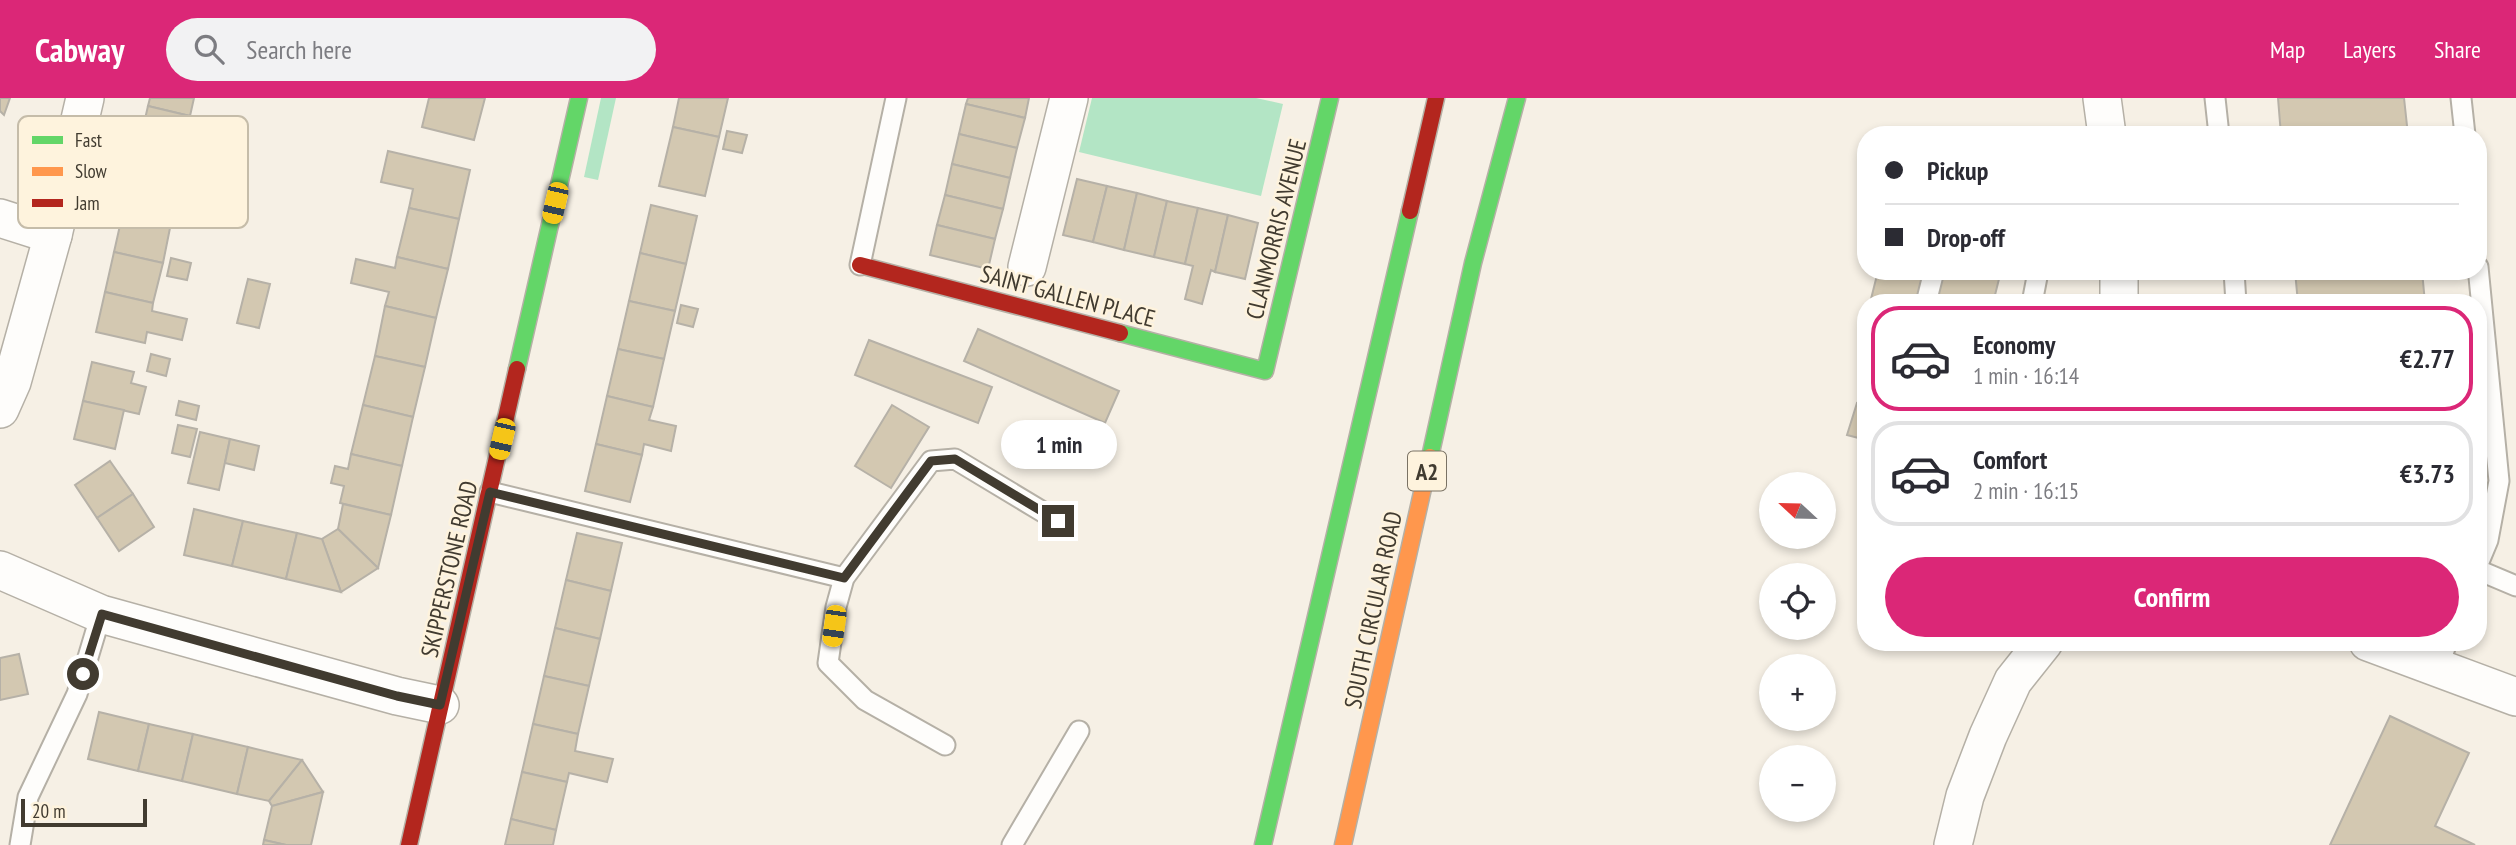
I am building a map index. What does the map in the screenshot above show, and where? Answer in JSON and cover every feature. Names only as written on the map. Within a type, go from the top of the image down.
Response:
[{"type":"main road","name":"SKIPPERSTONE ROAD","points":[[409,845],[579,98]]},
{"type":"main road","name":"CLANMORRIS AVENUE","points":[[1265,371],[1331,98]]},
{"type":"main road","points":[[1263,845],[1436,98]]},
{"type":"main road","points":[[1430,124],[1442,98]]},
{"type":"main road","name":"SOUTH CIRCULAR ROAD","points":[[1343,845],[1470,277],[1517,98]]},
{"type":"main road","name":"SAINT GALLEN PLACE","points":[[860,265],[1265,371]]},
{"type":"street","points":[[81,116],[85,98]]},
{"type":"street","points":[[1027,267],[1069,98]]},
{"type":"street","points":[[2102,98],[2106,126]]},
{"type":"street","points":[[0,218],[18,224]]},
{"type":"street","points":[[31,228],[53,235]]},
{"type":"street","points":[[0,409],[12,382],[55,228]]},
{"type":"street","points":[[0,570],[102,614],[440,705]]},
{"type":"street","points":[[1953,845],[1965,796],[1988,736],[2013,681],[2036,651]]},
{"type":"street","points":[[2419,651],[2442,655],[2516,697]]},
{"type":"lane","points":[[860,265],[896,98]]},
{"type":"lane","points":[[2215,98],[2218,126]]},
{"type":"lane","points":[[2461,98],[2464,126]]},
{"type":"lane","points":[[2487,359],[2499,481],[2487,542]]},
{"type":"lane","points":[[945,745],[865,701],[828,663],[836,607],[844,578],[931,461],[955,459],[1058,521]]},
{"type":"lane","points":[[490,492],[844,578]]},
{"type":"lane","points":[[2487,574],[2516,586]]},
{"type":"lane","points":[[20,845],[28,797],[77,694],[102,614]]},
{"type":"lane","points":[[2013,681],[2020,651]]},
{"type":"lane","points":[[1012,845],[1079,731]]},
{"type":"green space","points":[[601,98],[616,98],[598,180],[584,177]]},
{"type":"green space","points":[[1092,98],[1256,98],[1283,104],[1261,196],[1079,152]]},
{"type":"building","points":[[0,98],[10,98],[4,115],[0,111]]},
{"type":"building","points":[[150,98],[194,98],[190,116],[148,106]]},
{"type":"building","points":[[429,98],[485,98],[474,140],[422,127]]},
{"type":"building","points":[[679,98],[728,98],[719,137],[673,127]]},
{"type":"building","points":[[968,98],[1029,98],[1025,118],[966,104]]},
{"type":"building","points":[[2278,98],[2404,98],[2407,126],[2280,126]]},
{"type":"building","points":[[966,104],[1025,118],[1017,148],[959,134]]},
{"type":"building","points":[[148,106],[190,116],[146,116]]},
{"type":"building","points":[[673,127],[719,137],[705,196],[659,186]]},
{"type":"building","points":[[727,131],[747,135],[742,153],[723,149]]},
{"type":"building","points":[[959,134],[1017,148],[1010,178],[952,164]]},
{"type":"building","points":[[388,151],[470,170],[459,219],[409,208],[413,189],[381,182]]},
{"type":"building","points":[[952,164],[1010,178],[1003,209],[945,195]]},
{"type":"building","points":[[1077,179],[1107,186],[1093,242],[1063,235]]},
{"type":"building","points":[[1107,186],[1137,193],[1124,250],[1093,242]]},
{"type":"building","points":[[1137,193],[1167,201],[1154,257],[1124,250]]},
{"type":"building","points":[[945,195],[1003,209],[995,239],[937,225]]},
{"type":"building","points":[[1167,201],[1198,208],[1185,264],[1154,257]]},
{"type":"building","points":[[651,205],[697,216],[686,264],[640,253]]},
{"type":"building","points":[[409,208],[459,219],[448,269],[397,257]]},
{"type":"building","points":[[1198,208],[1228,215],[1215,272],[1211,270],[1202,304],[1185,299],[1193,266],[1185,264]]},
{"type":"building","points":[[1228,215],[1258,223],[1245,279],[1215,272]]},
{"type":"building","points":[[937,225],[995,239],[988,269],[930,255]]},
{"type":"building","points":[[119,228],[170,228],[163,263],[114,252]]},
{"type":"building","points":[[114,252],[163,263],[153,303],[105,292]]},
{"type":"building","points":[[640,253],[686,264],[675,311],[629,301]]},
{"type":"building","points":[[397,257],[448,269],[436,318],[385,306],[389,292],[351,283],[356,259],[395,268]]},
{"type":"building","points":[[171,258],[191,263],[187,280],[167,276]]},
{"type":"building","points":[[248,279],[270,284],[259,328],[237,323]]},
{"type":"building","points":[[1876,280],[1999,280],[1995,294],[1872,294]]},
{"type":"building","points":[[2296,280],[2423,280],[2424,294],[2297,294]]},
{"type":"building","points":[[105,292],[153,303],[152,311],[187,319],[182,340],[147,332],[145,343],[96,332]]},
{"type":"building","points":[[629,301],[675,311],[664,359],[618,349]]},
{"type":"building","points":[[681,305],[698,309],[693,327],[677,323]]},
{"type":"building","points":[[385,306],[436,318],[425,367],[375,356]]},
{"type":"building","points":[[978,329],[1119,391],[1105,423],[964,361]]},
{"type":"building","points":[[869,340],[992,387],[978,423],[855,375]]},
{"type":"building","points":[[618,349],[664,359],[653,407],[607,396]]},
{"type":"building","points":[[151,354],[170,359],[166,376],[147,371]]},
{"type":"building","points":[[375,356],[425,367],[413,417],[363,405]]},
{"type":"building","points":[[92,362],[134,372],[131,383],[146,387],[139,414],[83,401]]},
{"type":"building","points":[[607,396],[653,407],[649,420],[676,426],[671,451],[644,444],[642,455],[596,444]]},
{"type":"building","points":[[83,401],[124,410],[115,449],[74,439]]},
{"type":"building","points":[[179,401],[199,406],[196,420],[176,415]]},
{"type":"building","points":[[1857,403],[1857,438],[1847,435]]},
{"type":"building","points":[[363,405],[413,417],[402,466],[351,454]]},
{"type":"building","points":[[892,405],[929,427],[891,488],[855,466]]},
{"type":"building","points":[[178,425],[197,429],[190,457],[172,453]]},
{"type":"building","points":[[200,432],[230,439],[219,490],[188,483]]},
{"type":"building","points":[[230,439],[259,446],[254,470],[225,463]]},
{"type":"building","points":[[596,444],[642,455],[630,502],[585,491]]},
{"type":"building","points":[[351,454],[402,466],[391,515],[340,503],[344,486],[331,483],[335,466],[348,469]]},
{"type":"building","points":[[110,461],[133,494],[97,518],[75,485]]},
{"type":"building","points":[[133,494],[154,527],[119,551],[97,518]]},
{"type":"building","points":[[343,504],[391,515],[378,568],[338,529]]},
{"type":"building","points":[[194,509],[243,521],[232,566],[184,555]]},
{"type":"building","points":[[243,521],[297,533],[286,579],[232,566]]},
{"type":"building","points":[[338,529],[378,568],[341,592],[322,539]]},
{"type":"building","points":[[297,533],[322,539],[341,592],[286,579]]},
{"type":"building","points":[[577,533],[622,543],[611,591],[566,580]]},
{"type":"building","points":[[566,580],[611,591],[600,639],[555,628]]},
{"type":"building","points":[[555,628],[600,639],[589,686],[544,676]]},
{"type":"building","points":[[19,654],[28,694],[0,700],[0,658]]},
{"type":"building","points":[[544,676],[589,686],[578,734],[533,724]]},
{"type":"building","points":[[99,712],[149,724],[138,771],[88,759]]},
{"type":"building","points":[[2390,716],[2469,753],[2435,826],[2475,845],[2330,845]]},
{"type":"building","points":[[149,724],[193,734],[182,781],[138,771]]},
{"type":"building","points":[[533,724],[578,734],[575,751],[613,759],[607,782],[569,773],[567,782],[522,772]]},
{"type":"building","points":[[193,734],[248,747],[237,794],[182,781]]},
{"type":"building","points":[[248,747],[302,760],[269,801],[237,794]]},
{"type":"building","points":[[302,760],[323,792],[272,806],[269,801]]},
{"type":"building","points":[[522,772],[567,782],[556,830],[511,819]]},
{"type":"building","points":[[323,792],[311,845],[286,845],[264,840],[272,806]]},
{"type":"building","points":[[511,819],[556,830],[553,845],[505,845]]},
{"type":"building","points":[[264,840],[286,845],[263,845]]},
{"type":"traffic: fast","points":[[517,369],[579,98]]},
{"type":"traffic: fast","points":[[1120,333],[1265,371],[1330,98]]},
{"type":"traffic: fast","points":[[1430,457],[1473,263],[1517,98]]},
{"type":"traffic: fast","points":[[1263,845],[1410,211]]},
{"type":"traffic: slow","points":[[1343,845],[1430,457]]},
{"type":"traffic: jam","points":[[1410,211],[1436,98]]},
{"type":"traffic: jam","points":[[860,265],[1120,333]]},
{"type":"traffic: jam","points":[[409,845],[517,369]]},
{"type":"route","points":[[83,674],[102,614],[397,696],[440,705],[490,492],[844,578],[931,461],[955,459],[1058,521]]}]
